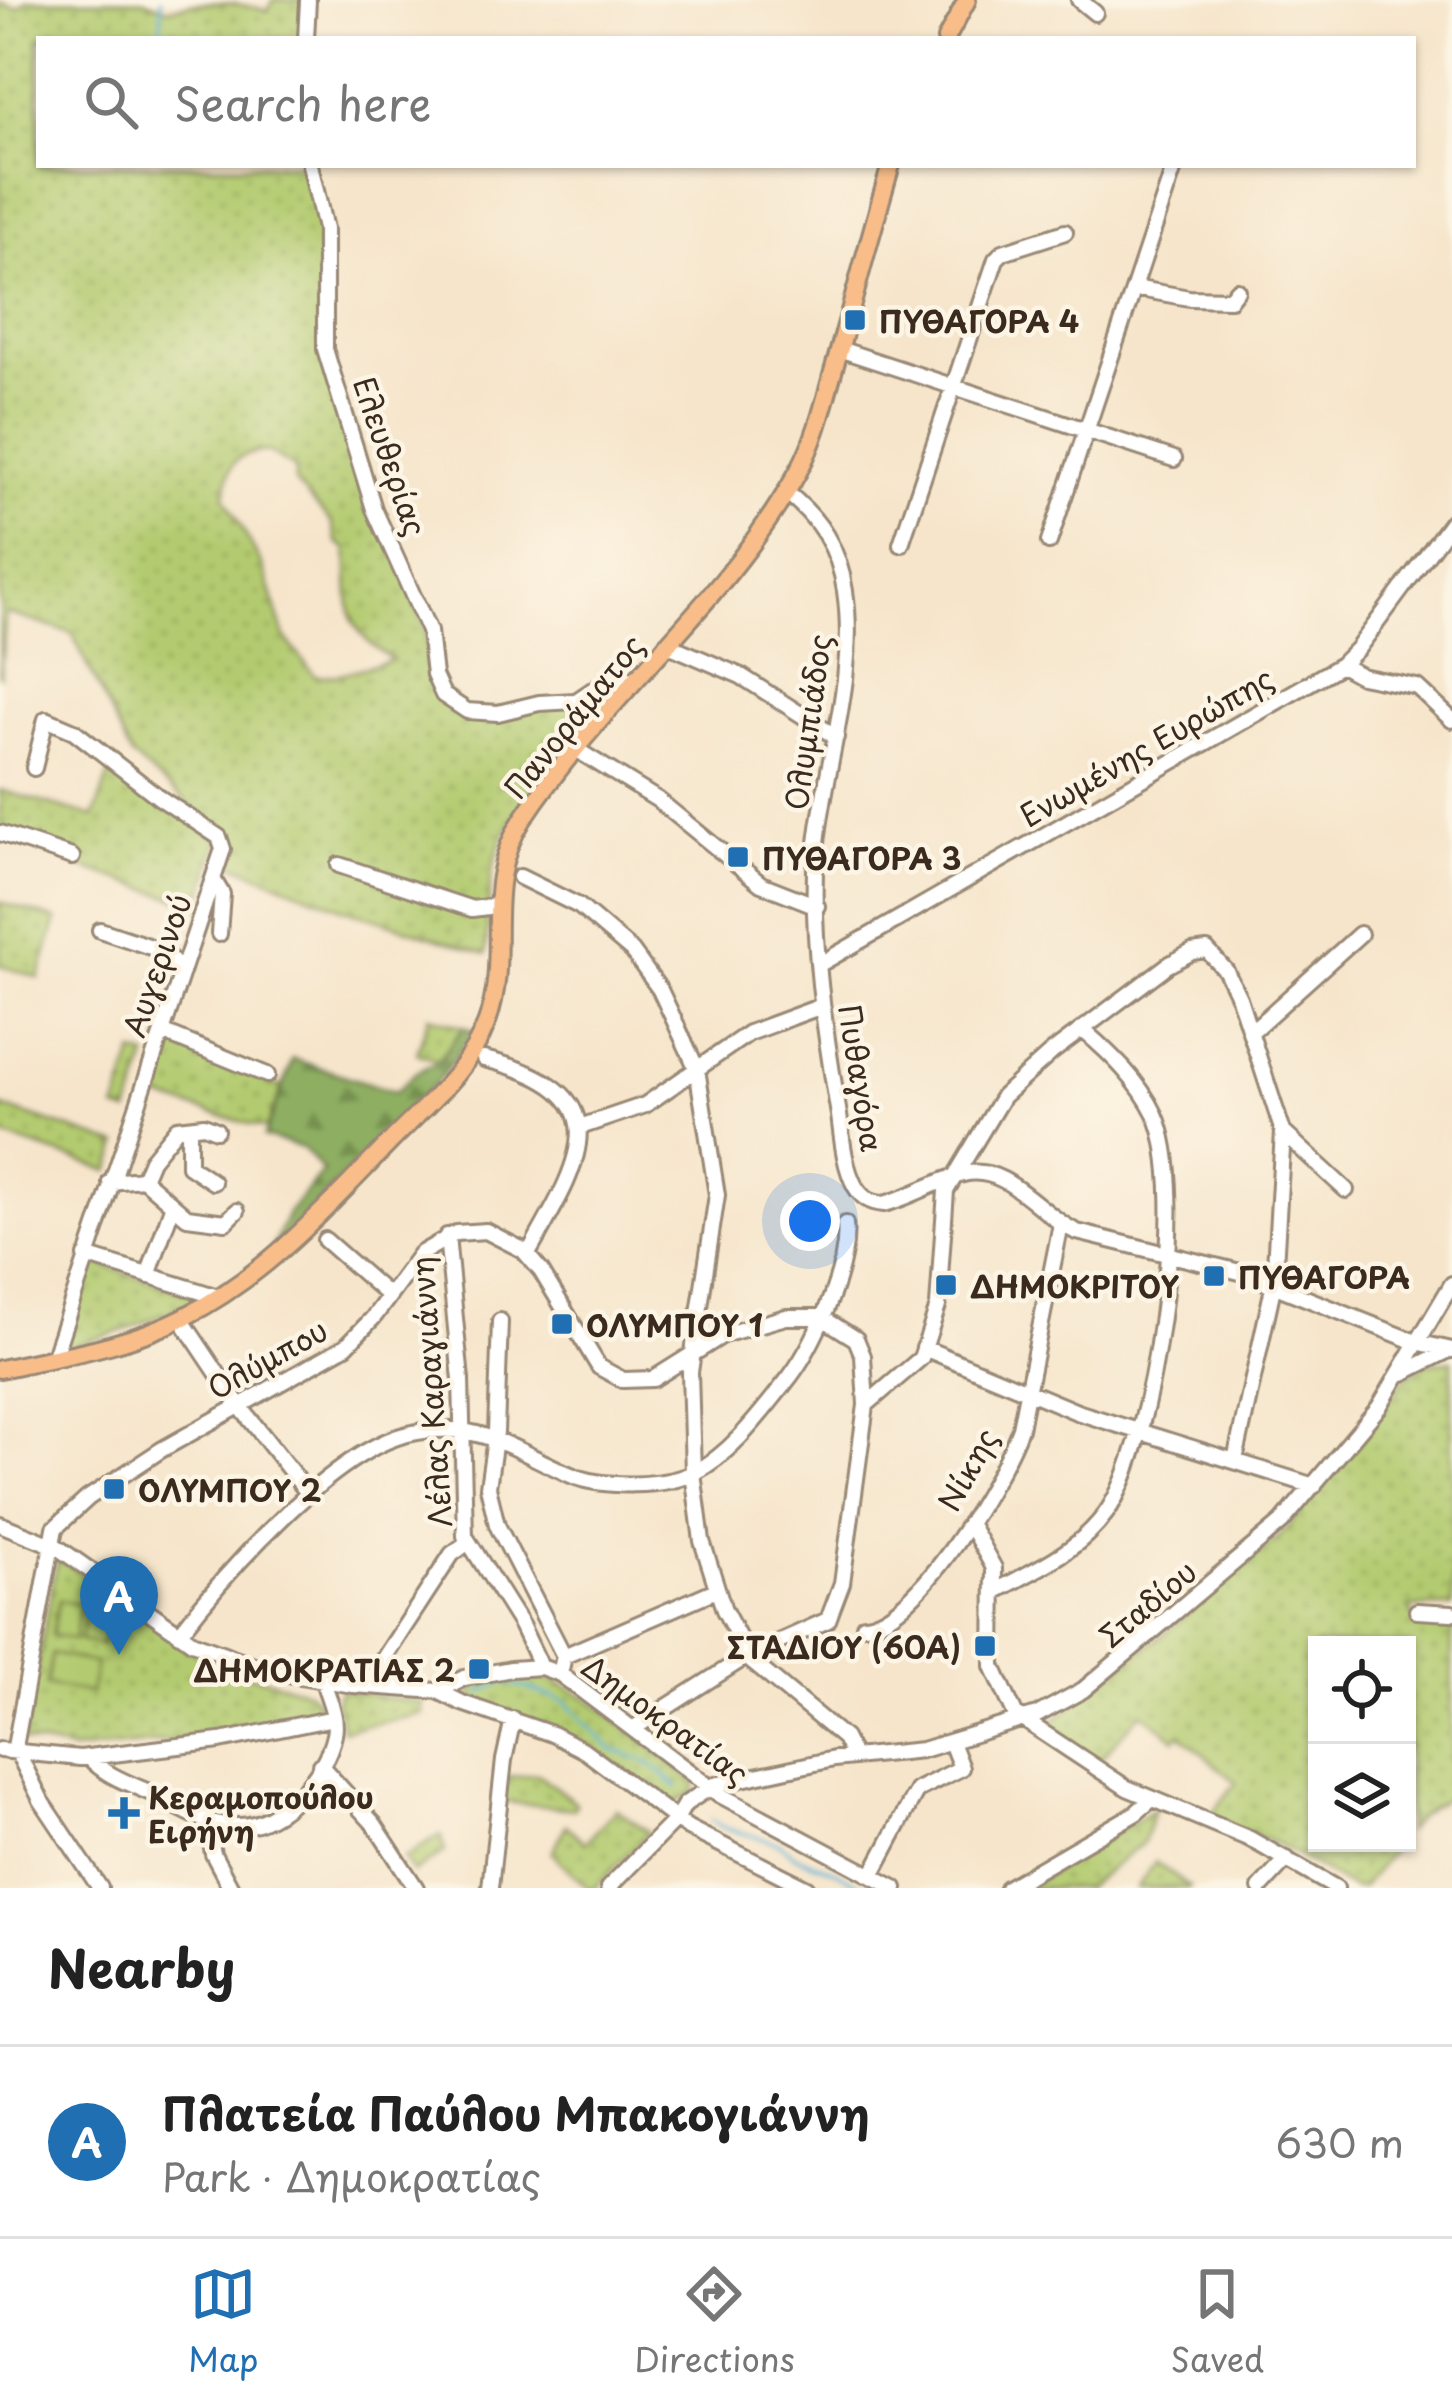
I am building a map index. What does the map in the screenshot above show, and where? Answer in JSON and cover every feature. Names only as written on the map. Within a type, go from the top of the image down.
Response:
[{"type":"main road","points":[[948,36],[967,0]]},
{"type":"main road","name":"Πανοράματος","points":[[0,1369],[53,1359],[181,1319],[218,1297],[275,1258],[314,1222],[464,1064],[486,1025],[494,995],[496,906],[501,869],[513,836],[577,750],[748,546],[786,492],[812,442],[890,168]]},
{"type":"street","points":[[306,36],[308,0]]},
{"type":"street","points":[[1079,0],[1095,13]]},
{"type":"street","name":"Ελευθερίας","points":[[311,168],[325,230],[325,349],[374,509],[429,631],[434,675],[442,695],[467,711],[498,713],[576,701],[607,680],[637,679]]},
{"type":"street","points":[[1049,542],[1173,168]]},
{"type":"street","points":[[901,544],[998,256],[1065,232]]},
{"type":"street","points":[[1134,288],[1203,300],[1230,299],[1237,290]]},
{"type":"street","points":[[839,349],[1174,459]]},
{"type":"street","name":"Ολυμπιάδος","points":[[786,492],[823,529],[843,578],[847,638],[816,855],[817,906]]},
{"type":"street","name":"Ενωμένης Ευρώπης","points":[[820,964],[1341,665],[1452,521]]},
{"type":"street","points":[[666,644],[730,670],[836,737]]},
{"type":"street","points":[[1341,665],[1361,676],[1410,683],[1452,719]]},
{"type":"street","name":"Αυγερινού","points":[[34,768],[46,719],[65,726],[160,798],[220,836],[223,849],[53,1359]]},
{"type":"street","points":[[577,750],[658,800],[760,884],[817,906]]},
{"type":"street","points":[[0,833],[73,856]]},
{"type":"street","points":[[339,866],[472,909],[496,906]]},
{"type":"street","points":[[520,877],[574,902],[636,956],[665,999],[697,1069],[717,1195],[692,1355],[693,1473],[701,1541],[716,1590],[747,1656],[844,1738],[853,1756]]},
{"type":"street","points":[[213,879],[223,894],[219,934]]},
{"type":"street","name":"Πυθαγόρα","points":[[817,906],[822,1006],[846,1159],[860,1194],[884,1204],[954,1177]]},
{"type":"street","points":[[100,930],[163,951],[182,971]]},
{"type":"street","points":[[1252,1031],[1360,934]]},
{"type":"street","points":[[866,1405],[920,1358],[925,1348],[938,1306],[945,1194],[1004,1096],[1023,1076],[1168,965],[1201,950],[1215,956],[1226,971],[1252,1031],[1283,1132],[1274,1283],[1235,1460]]},
{"type":"street","points":[[580,1127],[645,1105],[748,1033],[822,1006]]},
{"type":"street","points":[[995,1592],[1086,1538],[1109,1509],[1126,1476],[1140,1432],[1168,1256],[1163,1142],[1156,1116],[1123,1068],[1084,1031]]},
{"type":"street","points":[[162,1032],[267,1076]]},
{"type":"street","points":[[484,1059],[538,1075],[562,1094],[580,1127],[575,1163],[528,1254]]},
{"type":"street","points":[[143,1179],[171,1132],[204,1125],[216,1130]]},
{"type":"street","points":[[189,1127],[189,1166],[213,1181]]},
{"type":"street","points":[[1283,1132],[1346,1190]]},
{"type":"street","points":[[954,1177],[975,1172],[998,1178],[1061,1224],[1103,1240],[1274,1283],[1449,1351]]},
{"type":"street","points":[[110,1182],[143,1179],[172,1207],[216,1223],[226,1222],[237,1210]]},
{"type":"street","points":[[148,1276],[172,1207]]},
{"type":"street","points":[[179,1634],[308,1493],[374,1444],[433,1430],[463,1432],[496,1438],[573,1476],[602,1484],[650,1482],[693,1473],[745,1430],[800,1364],[839,1270],[845,1224]]},
{"type":"street","name":"Νίκης","points":[[830,1616],[880,1624],[912,1600],[969,1523],[1011,1453],[1061,1224]]},
{"type":"street","points":[[447,1236],[486,1231],[528,1254],[595,1360],[608,1374],[629,1381],[648,1381],[723,1335],[786,1317],[821,1317],[856,1339],[863,1355],[866,1405],[842,1583],[830,1616],[747,1656],[634,1728]]},
{"type":"street","name":"Ολύμπου","points":[[50,1543],[60,1521],[88,1498],[238,1404],[339,1351],[364,1330],[420,1254],[447,1236]]},
{"type":"street","name":"Λέλας Καραγιάννη","points":[[447,1236],[467,1544],[521,1625],[542,1667]]},
{"type":"street","points":[[325,1240],[389,1296]]},
{"type":"street","points":[[86,1256],[218,1297]]},
{"type":"street","name":"Σταδίου","points":[[608,1888],[676,1819],[713,1790],[853,1756],[913,1752],[951,1742],[1061,1705],[1095,1682],[1258,1546],[1314,1486],[1378,1407],[1452,1284]]},
{"type":"street","points":[[181,1319],[238,1404],[308,1493]]},
{"type":"street","name":"Λέλας Καραγιάννη","points":[[500,1321],[496,1438],[488,1484],[492,1515],[564,1656]]},
{"type":"street","points":[[925,1348],[1077,1412],[1314,1486]]},
{"type":"street","points":[[1394,1381],[1423,1360],[1449,1351]]},
{"type":"street","name":"Δημοκρατίας","points":[[0,1523],[50,1543],[179,1634],[258,1668],[322,1682],[438,1691],[464,1678],[542,1667],[560,1674],[713,1790],[895,1888]]},
{"type":"street","points":[[969,1523],[992,1562],[993,1666],[1008,1705],[1022,1720],[1151,1800],[1250,1839],[1336,1888]]},
{"type":"street","points":[[50,1543],[8,1751],[100,1888]]},
{"type":"street","points":[[375,1685],[377,1669],[400,1633],[452,1554],[467,1544]]},
{"type":"street","points":[[560,1674],[564,1656],[716,1590]]},
{"type":"street","points":[[1417,1611],[1452,1612]]},
{"type":"street","points":[[89,1757],[101,1769],[207,1822],[244,1827],[268,1820],[292,1801],[320,1765],[333,1738],[334,1718],[322,1682]]},
{"type":"street","points":[[438,1691],[585,1750],[676,1819],[786,1884],[807,1888]]},
{"type":"street","points":[[8,1751],[89,1757],[220,1741],[334,1718]]},
{"type":"street","points":[[490,1888],[513,1719]]},
{"type":"street","points":[[872,1876],[918,1789],[961,1768],[951,1742]]},
{"type":"street","points":[[320,1765],[378,1829],[416,1888]]},
{"type":"street","name":"Σταδίου","points":[[713,1790],[754,1777]]},
{"type":"street","points":[[735,1804],[736,1784]]},
{"type":"street","points":[[1006,1888],[1151,1800]]},
{"type":"street","points":[[207,1822],[214,1855],[231,1888]]},
{"type":"street","points":[[1260,1888],[1287,1858]]},
{"type":"green space","points":[[28,0],[143,0],[167,9],[217,3],[268,11],[273,0],[304,0],[303,36],[36,36],[36,168],[309,168],[318,198],[325,360],[425,629],[431,675],[467,712],[564,704],[604,685],[622,685],[546,771],[513,818],[493,869],[486,954],[340,907],[228,862],[223,832],[132,757],[72,633],[6,613],[0,678],[0,3],[17,8]],"holes":[[[268,451],[295,469],[295,483],[332,523],[337,542],[347,549],[349,601],[356,626],[393,660],[315,676],[285,637],[263,567],[225,497],[231,468],[247,455]]]},
{"type":"green space","points":[[110,772],[220,838],[199,906],[75,865],[78,856],[0,829],[0,790],[94,817]]},
{"type":"green space","points":[[0,902],[57,920],[39,978],[0,966]]},
{"type":"green space","points":[[429,1016],[464,1027],[438,1061],[417,1053]]},
{"type":"green space","points":[[464,1027],[473,1031],[443,1075],[271,1251],[288,1213],[323,1171],[303,1148],[264,1137],[293,1059],[396,1092],[415,1073],[438,1061]]},
{"type":"green space","points":[[169,1042],[282,1088],[266,1129],[152,1096]]},
{"type":"green space","points":[[134,1053],[147,1057],[129,1113],[116,1109]]},
{"type":"green space","points":[[0,1106],[119,1145],[110,1171],[0,1135]]},
{"type":"green space","points":[[89,1261],[203,1298],[128,1329],[62,1349]]},
{"type":"green space","points":[[1452,1360],[1452,1607],[1409,1608],[1413,1616],[1452,1619],[1452,1795],[1416,1820],[1416,1636],[1308,1636],[1308,1852],[1390,1852],[1362,1888],[1352,1888],[1279,1845],[1210,1817],[1236,1782],[1180,1734],[1175,1739],[1142,1712],[1097,1762],[1046,1726],[1279,1537],[1349,1456],[1405,1378],[1426,1364]]},
{"type":"green space","points":[[60,1559],[194,1652],[237,1671],[307,1691],[321,1713],[199,1738],[72,1751],[23,1741]]},
{"type":"green space","points":[[59,1600],[80,1605],[74,1640],[52,1635]]},
{"type":"green space","points":[[87,1606],[108,1610],[102,1645],[80,1641]]},
{"type":"green space","points":[[52,1654],[96,1663],[90,1693],[46,1685]]},
{"type":"green space","points":[[536,1676],[578,1693],[620,1721],[696,1784],[694,1792],[670,1805],[593,1749],[476,1703],[471,1690],[502,1678]]},
{"type":"green space","points":[[340,1690],[422,1703],[423,1714],[343,1730],[335,1700]]},
{"type":"green space","points":[[538,1774],[576,1803],[574,1809],[503,1802],[507,1777]]},
{"type":"green space","points":[[616,1809],[648,1832],[595,1888],[588,1888],[552,1853],[566,1825],[585,1843]]},
{"type":"green space","points":[[1154,1809],[1143,1843],[1085,1888],[1026,1888]]},
{"type":"green space","points":[[441,1835],[445,1852],[413,1873],[404,1858]]},
{"type":"green space","points":[[1155,1862],[1189,1887],[1137,1888]]},
{"type":"waterway","points":[[161,0],[161,36]]},
{"type":"waterway","points":[[480,1693],[505,1681],[565,1701],[611,1749],[647,1762],[678,1787]]},
{"type":"waterway","points":[[711,1820],[779,1843],[795,1856],[865,1888]]},
{"type":"place","name":"ΠΥΘΑΓΟΡΑ 4","points":[[855,320]]},
{"type":"place","name":"ΠΥΘΑΓΟΡΑ 3","points":[[738,857]]},
{"type":"place","name":"ΠΥΘΑΓΟΡΑ","points":[[1214,1276]]},
{"type":"place","name":"ΔΗΜΟΚΡΙΤΟΥ","points":[[946,1285]]},
{"type":"place","name":"ΟΛΥΜΠΟΥ 1","points":[[562,1324]]},
{"type":"place","name":"ΟΛΥΜΠΟΥ 2","points":[[114,1489]]},
{"type":"place","name":"ΣΤΑΔΙΟΥ (60A)","points":[[985,1646]]},
{"type":"place","name":"Πλατεία Παύλου Μπακογιάννη","points":[[119,1655]]},
{"type":"place","name":"ΔΗΜΟΚΡΑΤΙΑΣ 2","points":[[479,1669]]},
{"type":"place","name":"Κεραμοπούλου Ειρήνη","points":[[124,1813]]}]
